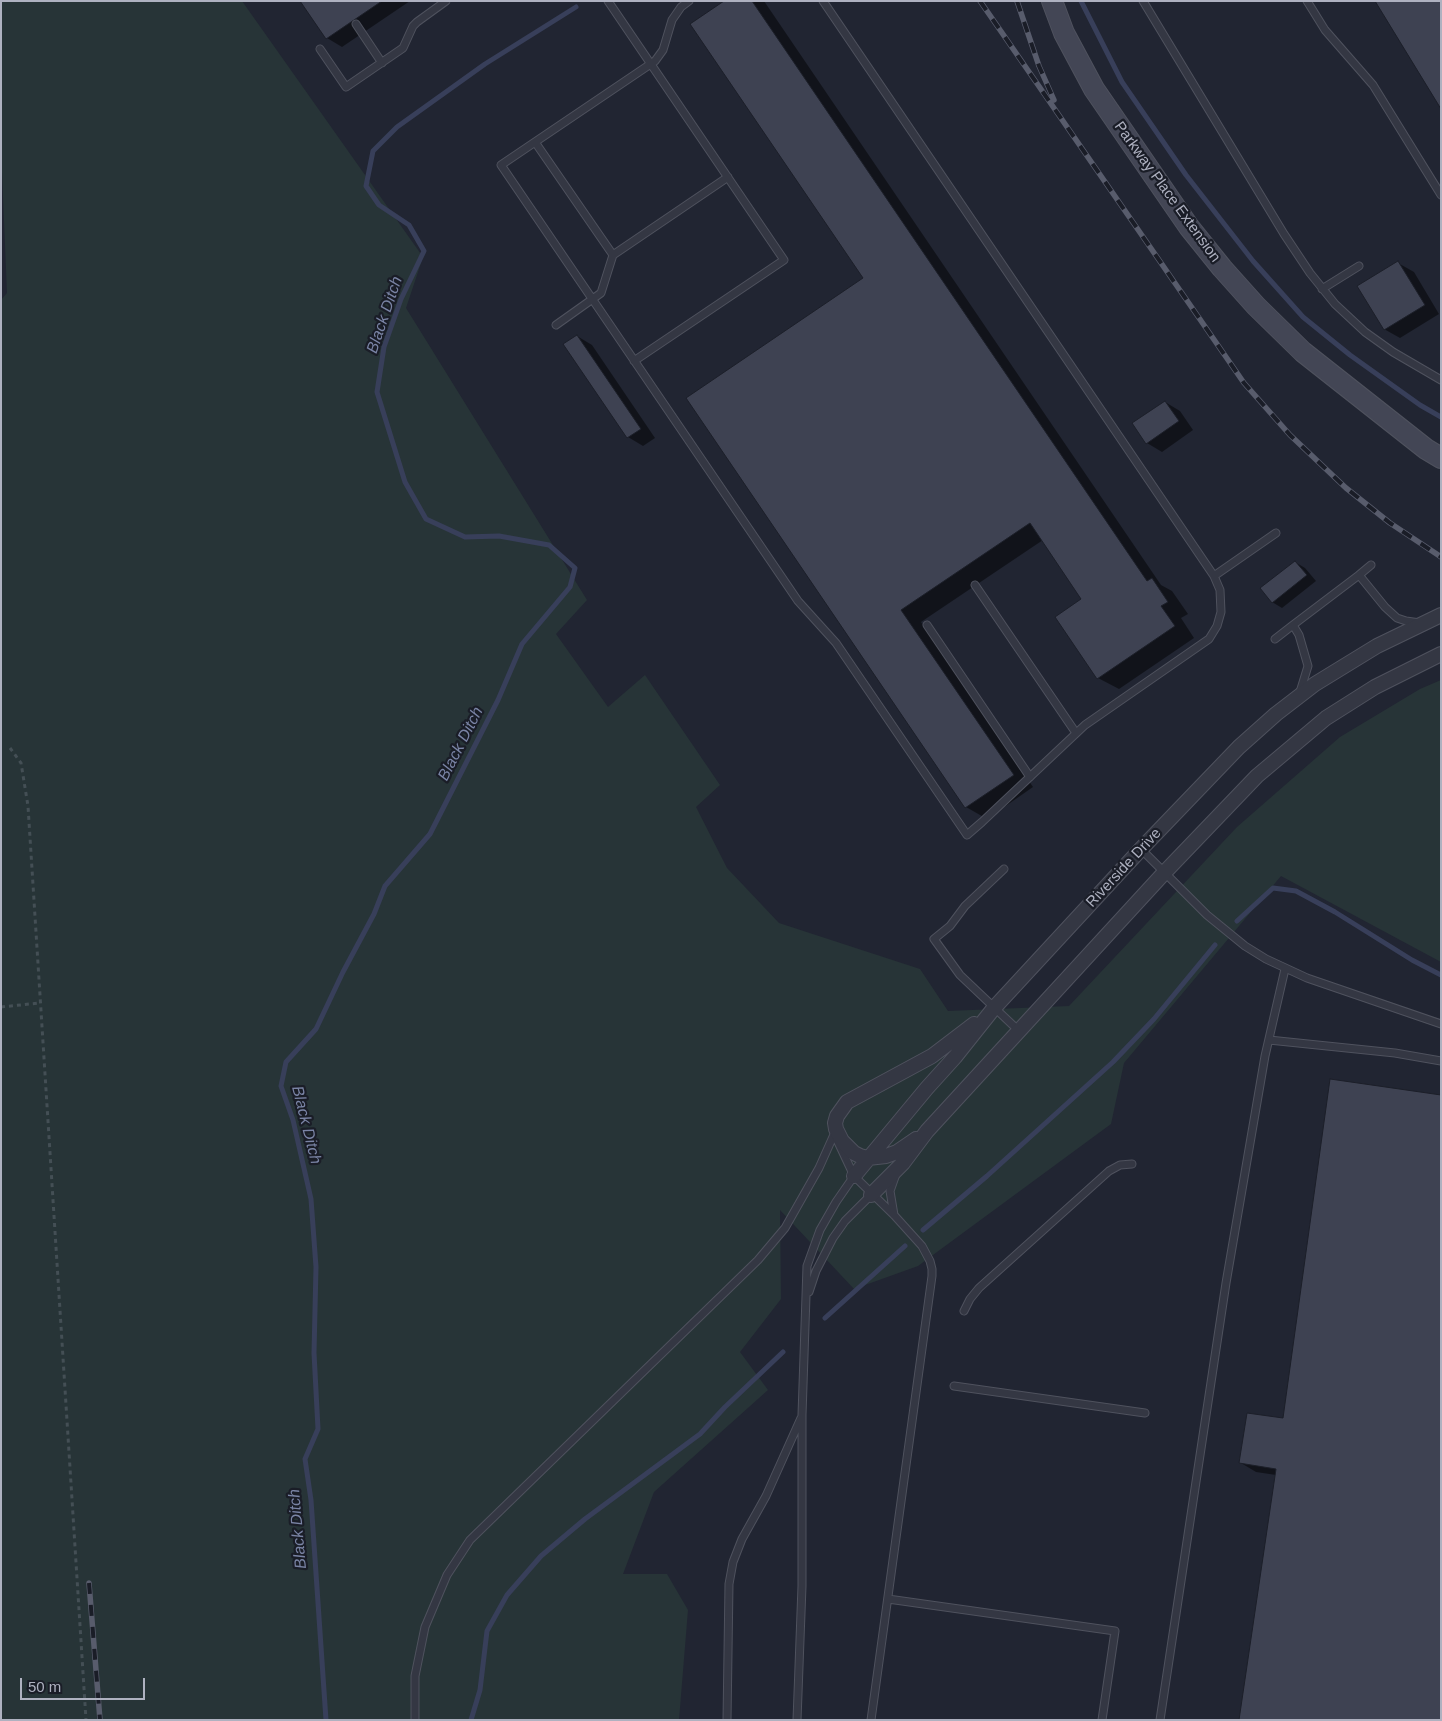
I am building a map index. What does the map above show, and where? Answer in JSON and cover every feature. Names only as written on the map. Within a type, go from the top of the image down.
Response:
[{"type":"main road","name":"Parkway Place Extension","points":[[1052,1],[1064,34],[1107,109],[1189,227],[1239,287],[1303,352],[1426,449],[1441,458]]},
{"type":"main road","name":"Parkway Place Extension","points":[[1360,396],[1441,442]]},
{"type":"street","name":"Riverside Drive","points":[[854,1176],[994,1008],[1141,849],[1257,730],[1315,684],[1364,654],[1441,615]]},
{"type":"street","points":[[871,1195],[904,1163],[927,1131],[1235,797],[1326,718],[1375,687],[1441,654]]},
{"type":"street","points":[[927,1131],[897,1152],[877,1158],[868,1158],[854,1154],[847,1148],[836,1130],[836,1123],[837,1116],[847,1102],[932,1056],[994,1008]]},
{"type":"lane","points":[[320,49],[346,87],[402,48],[413,26],[446,1]]},
{"type":"lane","points":[[608,1],[784,260],[634,361]]},
{"type":"lane","points":[[689,1],[672,20],[663,50],[650,64],[501,165],[798,601],[836,643],[967,835],[1076,733],[1096,717],[1209,639],[1218,626],[1222,612],[1220,590],[1214,576],[823,1]]},
{"type":"lane","points":[[1143,1],[1284,234],[1322,289],[1365,332],[1393,352],[1441,380]]},
{"type":"lane","points":[[1307,1],[1324,30],[1373,85],[1441,195]]},
{"type":"lane","points":[[356,24],[382,63]]},
{"type":"lane","points":[[536,142],[613,255]]},
{"type":"lane","points":[[556,325],[601,293],[613,255],[728,177]]},
{"type":"lane","points":[[1322,289],[1359,266]]},
{"type":"lane","points":[[1214,576],[1276,533]]},
{"type":"lane","points":[[1275,639],[1371,565]]},
{"type":"lane","points":[[1359,575],[1385,607],[1397,618],[1423,623]]},
{"type":"lane","points":[[974,585],[1076,733]]},
{"type":"lane","points":[[1292,625],[1299,635],[1308,666],[1298,696]]},
{"type":"lane","points":[[927,626],[1030,777]]},
{"type":"lane","points":[[1141,849],[1226,931],[1245,946],[1285,969],[1441,1024]]},
{"type":"lane","points":[[1004,868],[971,899],[950,926],[934,939],[960,976],[1019,1031]]},
{"type":"lane","points":[[1160,1720],[1226,1283],[1268,1040],[1285,969]]},
{"type":"lane","points":[[1268,1040],[1396,1053],[1441,1061]]},
{"type":"lane","points":[[836,1130],[838,1143],[854,1176],[871,1195],[894,1215],[927,1253],[932,1276],[871,1720]]},
{"type":"lane","points":[[414,1720],[415,1676],[425,1627],[447,1575],[470,1540],[763,1253],[785,1228],[819,1168],[836,1130]]},
{"type":"lane","points":[[894,1215],[890,1191],[891,1184],[904,1163]]},
{"type":"lane","points":[[964,1311],[978,1288],[1109,1171],[1120,1165],[1132,1164]]},
{"type":"lane","points":[[797,1720],[802,1586],[802,1415],[807,1266],[815,1241],[836,1202],[854,1176]]},
{"type":"lane","points":[[807,1297],[816,1271],[833,1238],[845,1222],[871,1195]]},
{"type":"lane","points":[[954,1386],[1145,1413]]},
{"type":"lane","points":[[727,1720],[729,1584],[733,1562],[742,1539],[766,1496],[802,1415]]},
{"type":"lane","points":[[888,1599],[1115,1631],[1102,1720]]},
{"type":"path","points":[[10,748],[20,763],[28,806],[39,1004],[86,1720]]},
{"type":"path","points":[[1,1007],[39,1004]]},
{"type":"shaded area","points":[[1,1],[242,1],[423,257],[406,308],[587,600],[556,634],[608,707],[645,675],[720,785],[696,807],[727,868],[779,923],[920,969],[948,1011],[1069,1006],[1237,827],[1340,737],[1420,689],[1441,680],[1441,962],[1281,876],[1124,1063],[1111,1124],[918,1266],[854,1289],[780,1210],[781,1299],[740,1352],[768,1390],[654,1492],[623,1574],[667,1574],[688,1610],[679,1720],[1,1720],[1,300],[7,293],[1,149]]},
{"type":"building","points":[[300,1],[382,1],[326,39]]},
{"type":"building","points":[[724,1],[752,1],[1147,581],[1152,578],[1168,602],[1161,606],[1175,626],[1097,679],[1055,617],[1081,599],[1030,523],[901,610],[1014,775],[965,808],[686,398],[863,278],[690,24]]},
{"type":"building","points":[[1375,1],[1441,1],[1441,109]]},
{"type":"building","points":[[1398,261],[1425,305],[1384,330],[1357,286]]},
{"type":"building","points":[[577,335],[641,429],[627,438],[563,344]]},
{"type":"building","points":[[1165,401],[1179,421],[1146,444],[1132,423]]},
{"type":"building","points":[[1295,561],[1307,575],[1272,603],[1260,588]]},
{"type":"building","points":[[1330,1079],[1441,1095],[1441,1720],[1239,1720],[1276,1469],[1239,1463],[1247,1413],[1283,1418]]},
{"type":"waterway","points":[[1081,1],[1122,82],[1186,175],[1253,261],[1303,317],[1350,355],[1420,405],[1441,417]]},
{"type":"waterway","name":"Black Ditch","points":[[326,1720],[311,1500],[305,1459],[318,1429],[314,1353],[316,1267],[311,1199],[293,1120],[281,1086],[286,1062],[316,1029],[343,972],[374,914],[385,886],[430,834],[498,700],[522,644],[570,587],[575,568],[549,545],[499,536],[465,537],[426,519],[405,482],[377,392],[384,347],[401,299],[424,251],[409,225],[379,205],[366,186],[373,151],[397,127],[485,64],[576,7]]},
{"type":"waterway","points":[[1237,921],[1273,888],[1296,891],[1335,912],[1412,960],[1441,975]]},
{"type":"waterway","points":[[923,1230],[987,1176],[1113,1062],[1154,1019],[1215,945]]},
{"type":"waterway","points":[[825,1318],[905,1246]]},
{"type":"waterway","points":[[471,1720],[480,1690],[487,1631],[507,1595],[541,1556],[585,1519],[700,1434],[725,1407],[783,1352]]},
{"type":"railway","points":[[980,1],[1244,383],[1290,435],[1346,488],[1390,523],[1441,557]]},
{"type":"railway","points":[[1017,1],[1039,66],[1054,100]]},
{"type":"railway","points":[[89,1583],[100,1720]]}]
